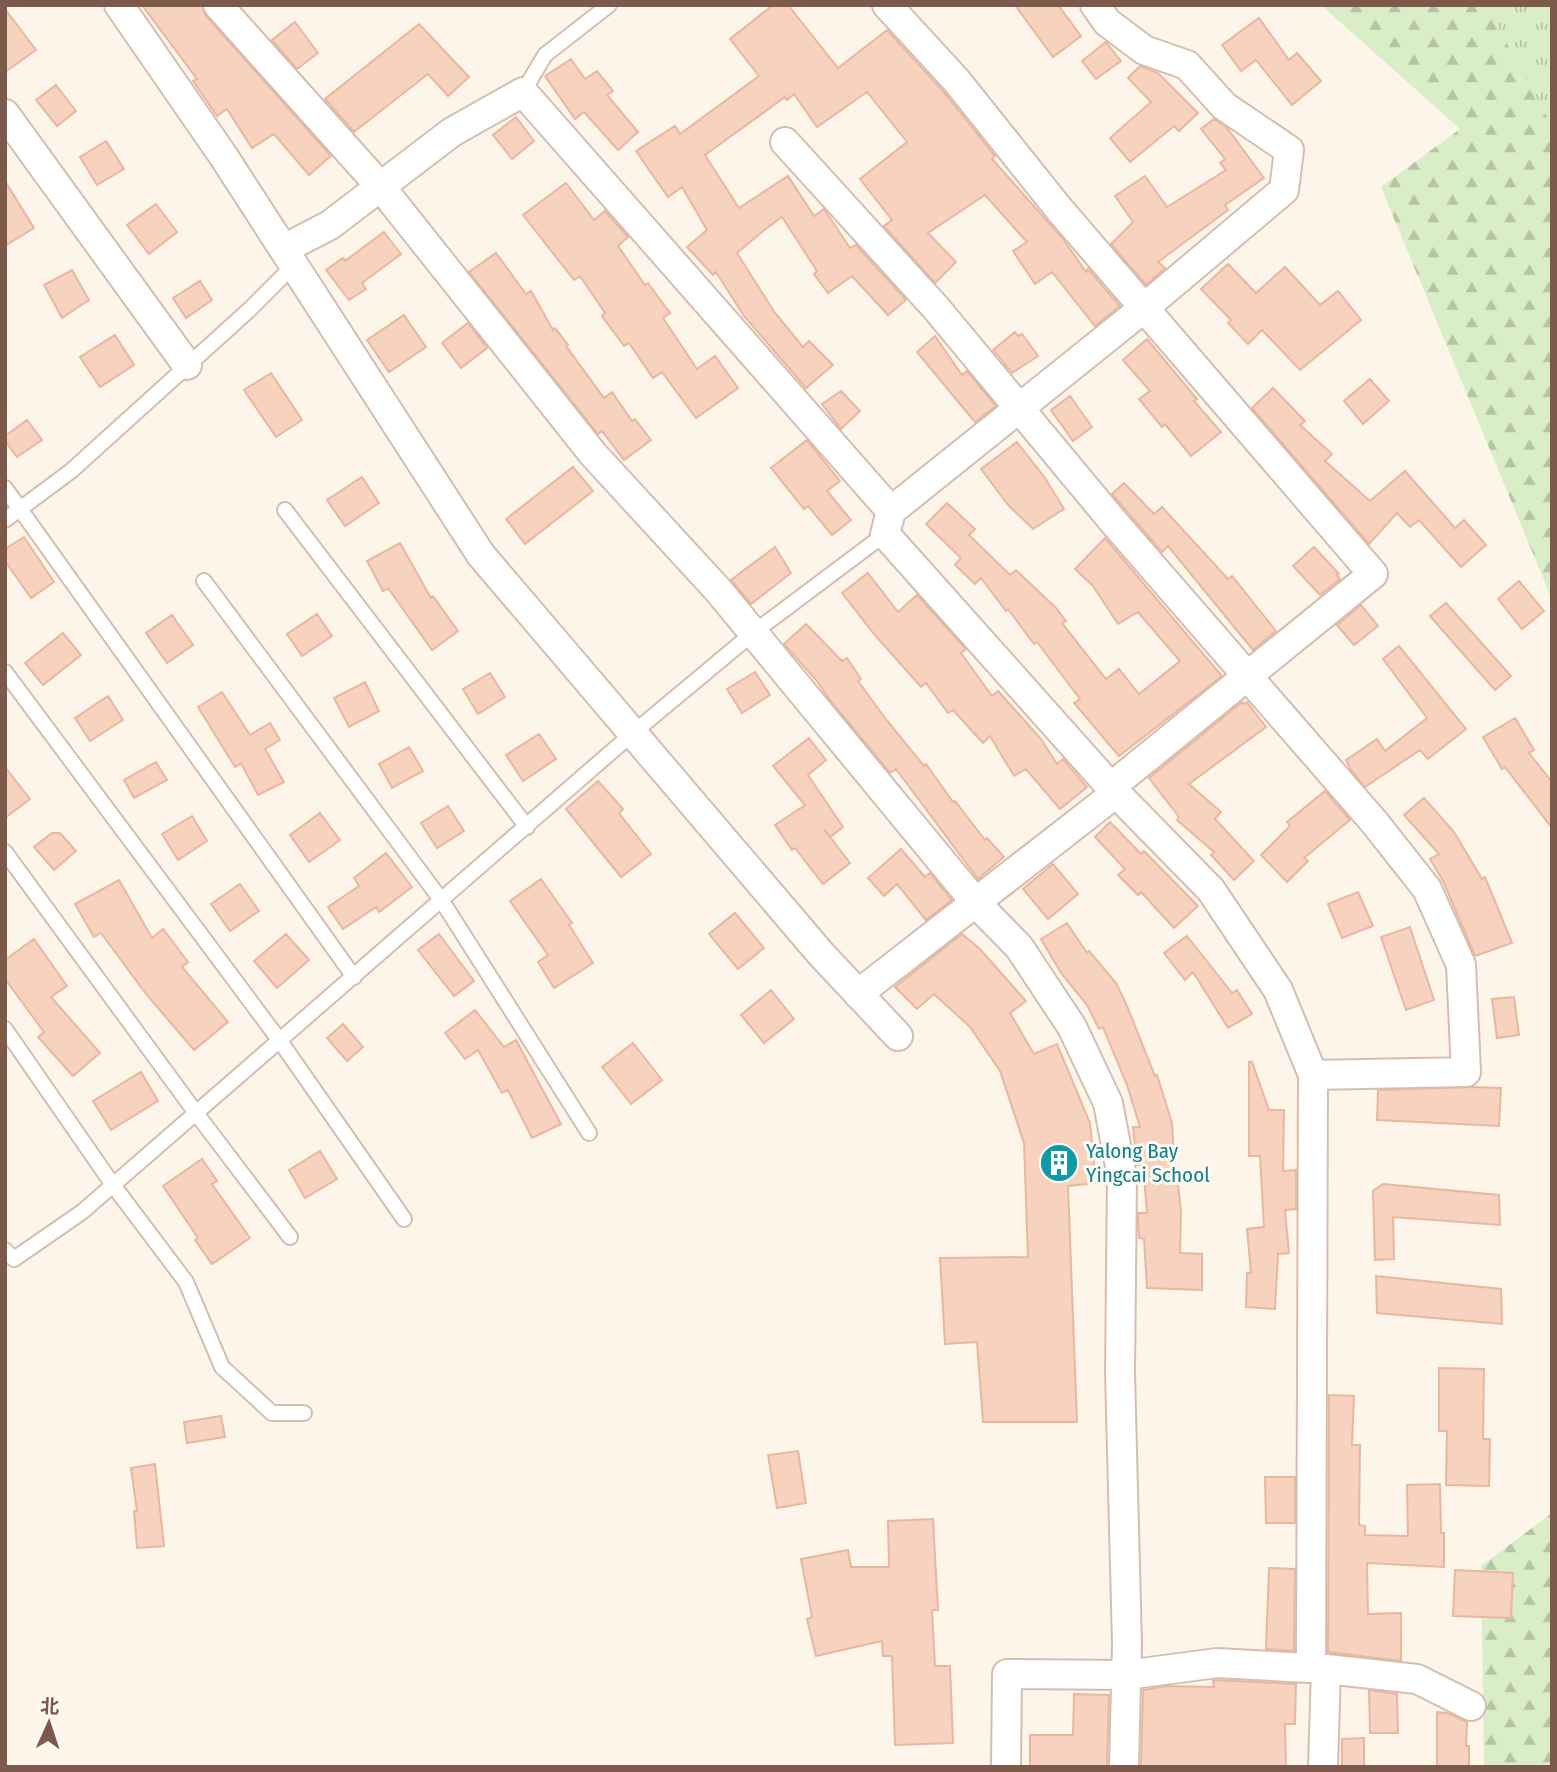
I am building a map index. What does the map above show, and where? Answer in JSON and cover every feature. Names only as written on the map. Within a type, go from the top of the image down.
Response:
[{"type":"street","points":[[120,5],[225,157],[481,555],[858,994],[898,1037]]},
{"type":"street","points":[[218,5],[380,186],[593,454],[718,590],[976,903],[1019,947],[1072,1027],[1108,1103],[1122,1177],[1120,1373],[1126,1675],[1124,1767]]},
{"type":"street","points":[[858,994],[976,903],[1114,790],[1248,674],[1373,574],[1059,208],[956,80],[887,5]]},
{"type":"street","points":[[888,522],[1019,409],[1284,190],[1289,150],[1224,106],[1187,65],[1144,50],[1107,22],[1095,5]]},
{"type":"street","points":[[289,257],[452,132],[523,92],[1114,790],[1211,890],[1278,990],[1313,1075],[1318,1668],[1323,1767]]},
{"type":"street","points":[[5,114],[187,366]]},
{"type":"street","points":[[785,142],[936,308],[1112,520],[1248,674],[1427,888],[1461,965],[1466,1072],[1313,1075]]},
{"type":"street","points":[[1006,1767],[1007,1674],[1126,1675],[1217,1663],[1318,1668],[1417,1679],[1471,1706]]},
{"type":"lane","points":[[523,92],[545,55],[609,5]]},
{"type":"lane","points":[[5,520],[71,471],[249,310],[289,257]]},
{"type":"lane","points":[[5,488],[354,977]]},
{"type":"lane","points":[[285,510],[527,827]]},
{"type":"lane","points":[[5,1250],[15,1259],[82,1212],[633,733],[888,522]]},
{"type":"lane","points":[[204,582],[442,901],[589,1133]]},
{"type":"lane","points":[[5,672],[280,1041],[404,1219]]},
{"type":"lane","points":[[5,852],[290,1237]]},
{"type":"lane","points":[[5,1029],[113,1185],[186,1282],[222,1367],[272,1413],[304,1413]]},
{"type":"green space","points":[[1321,5],[1552,5],[1552,603],[1381,187],[1460,129]]},
{"type":"green space","points":[[1486,5],[1552,5],[1552,126]]},
{"type":"green space","points":[[1552,1513],[1552,1767],[1484,1767],[1481,1566]]},
{"type":"building","points":[[142,5],[202,5],[206,16],[331,156],[309,175],[274,134],[252,148],[227,109],[217,116],[193,81],[197,79]]},
{"type":"building","points":[[773,5],[788,5],[838,68],[887,30],[943,91],[995,156],[992,159],[1063,239],[1086,272],[1088,269],[1120,306],[1095,326],[1052,272],[1035,284],[1013,251],[1027,242],[985,195],[928,233],[956,262],[935,283],[884,226],[892,220],[860,179],[907,142],[867,92],[817,127],[794,94],[787,100],[785,97],[705,155],[739,208],[788,176],[814,216],[824,209],[850,248],[856,245],[906,300],[888,315],[852,276],[828,293],[814,274],[817,271],[782,217],[737,253],[775,313],[803,347],[809,341],[833,365],[806,388],[744,316],[716,272],[713,275],[687,247],[707,230],[682,187],[668,197],[636,151],[675,126],[680,134],[759,76],[730,39]]},
{"type":"building","points":[[1015,5],[1058,5],[1081,36],[1053,57]]},
{"type":"building","points":[[5,9],[36,50],[5,72]]},
{"type":"building","points":[[1259,18],[1289,60],[1297,53],[1321,81],[1292,105],[1256,60],[1241,71],[1222,45]]},
{"type":"building","points":[[295,22],[318,53],[297,69],[272,40]]},
{"type":"building","points":[[419,24],[469,77],[448,96],[428,74],[354,132],[325,99]]},
{"type":"building","points":[[1106,42],[1121,61],[1096,79],[1082,61]]},
{"type":"building","points":[[571,59],[585,79],[597,71],[613,91],[607,95],[638,132],[618,150],[584,112],[575,119],[545,76]]},
{"type":"building","points":[[1140,66],[1158,73],[1198,113],[1179,131],[1174,126],[1130,162],[1110,138],[1151,102],[1128,78]]},
{"type":"building","points":[[56,85],[76,111],[57,126],[36,100]]},
{"type":"building","points":[[516,117],[534,141],[512,159],[493,135]]},
{"type":"building","points":[[1214,119],[1227,128],[1264,178],[1225,205],[1228,210],[1158,262],[1165,268],[1146,285],[1111,244],[1133,222],[1115,196],[1145,176],[1167,207],[1226,170],[1220,163],[1225,159],[1201,129]]},
{"type":"building","points":[[106,141],[124,169],[97,185],[80,157]]},
{"type":"building","points":[[5,181],[34,228],[5,246]]},
{"type":"building","points":[[566,183],[594,220],[605,211],[628,237],[618,246],[645,285],[648,283],[670,313],[663,318],[697,369],[715,356],[738,388],[696,418],[662,372],[653,378],[629,343],[624,346],[602,316],[605,313],[580,276],[574,280],[523,215]]},
{"type":"building","points":[[156,204],[177,232],[149,254],[127,225]]},
{"type":"building","points":[[384,232],[401,254],[362,283],[366,289],[349,300],[326,270],[343,258],[345,261]]},
{"type":"building","points":[[496,253],[526,294],[531,291],[553,330],[555,328],[568,345],[566,346],[604,398],[612,392],[632,421],[635,419],[651,440],[624,460],[602,431],[598,434],[469,272]]},
{"type":"building","points":[[1228,264],[1256,293],[1285,267],[1320,305],[1338,291],[1361,320],[1300,370],[1262,330],[1248,344],[1228,323],[1231,320],[1201,289]]},
{"type":"building","points":[[72,270],[89,300],[62,318],[44,285]]},
{"type":"building","points":[[200,281],[212,300],[186,318],[173,298]]},
{"type":"building","points":[[404,315],[426,347],[389,372],[367,340]]},
{"type":"building","points":[[468,323],[487,348],[461,368],[442,343]]},
{"type":"building","points":[[1015,332],[1018,336],[1022,334],[1038,356],[1012,373],[993,350]]},
{"type":"building","points":[[115,335],[134,365],[100,387],[80,357]]},
{"type":"building","points":[[935,336],[962,375],[967,371],[996,406],[975,422],[917,352]]},
{"type":"building","points":[[1147,339],[1221,432],[1191,456],[1165,424],[1162,427],[1139,399],[1150,391],[1123,360]]},
{"type":"building","points":[[271,373],[302,420],[276,437],[244,390]]},
{"type":"building","points":[[1370,379],[1389,401],[1363,424],[1344,401]]},
{"type":"building","points":[[1273,388],[1305,421],[1300,425],[1332,454],[1325,461],[1370,501],[1405,471],[1455,528],[1464,520],[1486,545],[1461,567],[1419,520],[1410,527],[1397,513],[1369,544],[1252,408]]},
{"type":"building","points":[[841,391],[860,411],[841,429],[822,404]]},
{"type":"building","points":[[1070,396],[1092,427],[1073,441],[1051,410]]},
{"type":"building","points":[[27,420],[42,440],[17,457],[5,441],[5,436]]},
{"type":"building","points":[[807,440],[840,481],[827,491],[851,520],[832,535],[808,506],[804,509],[771,468]]},
{"type":"building","points":[[1017,442],[1045,478],[1064,509],[1033,529],[1009,506],[981,469]]},
{"type":"building","points":[[573,467],[593,491],[525,544],[506,519]]},
{"type":"building","points":[[362,477],[379,503],[345,526],[327,500]]},
{"type":"building","points":[[1124,483],[1154,514],[1162,507],[1228,579],[1232,576],[1276,631],[1253,650],[1168,546],[1162,552],[1112,494]]},
{"type":"building","points":[[947,503],[975,529],[969,535],[1010,575],[1016,570],[1056,608],[1066,621],[1062,623],[1106,679],[1119,669],[1139,694],[1180,661],[1138,612],[1118,624],[1093,586],[1075,569],[1105,538],[1222,676],[1119,756],[1074,703],[1080,699],[1037,642],[1034,644],[981,578],[975,584],[955,565],[961,558],[926,524]]},
{"type":"building","points":[[24,537],[54,582],[31,598],[5,561],[5,549]]},
{"type":"building","points":[[400,543],[431,598],[433,596],[458,631],[432,650],[388,588],[383,591],[367,561]]},
{"type":"building","points":[[775,547],[791,573],[751,604],[731,580]]},
{"type":"building","points":[[1314,547],[1339,574],[1337,575],[1340,579],[1320,595],[1293,566]]},
{"type":"building","points":[[868,573],[898,612],[917,595],[966,649],[961,653],[992,696],[998,691],[1041,739],[1057,764],[1063,759],[1087,787],[1060,809],[1026,769],[1014,776],[990,736],[983,743],[953,710],[948,713],[926,683],[921,687],[842,593]]},
{"type":"building","points":[[1519,581],[1544,611],[1522,629],[1498,599]]},
{"type":"building","points":[[1446,603],[1511,676],[1495,690],[1430,616]]},
{"type":"building","points":[[1361,605],[1378,626],[1354,645],[1337,625]]},
{"type":"building","points":[[317,614],[332,636],[302,656],[287,634]]},
{"type":"building","points":[[172,615],[193,645],[167,663],[146,633]]},
{"type":"building","points":[[806,624],[842,661],[847,658],[861,679],[858,681],[885,718],[924,766],[926,764],[985,840],[987,838],[1004,857],[978,879],[896,769],[890,773],[784,644]]},
{"type":"building","points":[[63,633],[81,655],[43,685],[25,663]]},
{"type":"building","points":[[1399,646],[1466,729],[1428,759],[1420,750],[1365,787],[1346,760],[1377,739],[1385,751],[1427,718],[1383,659]]},
{"type":"building","points":[[755,672],[770,695],[742,713],[727,689]]},
{"type":"building","points":[[490,673],[505,697],[478,714],[463,689]]},
{"type":"building","points":[[365,682],[379,711],[349,727],[334,698]]},
{"type":"building","points":[[222,692],[250,735],[270,723],[280,740],[265,749],[284,782],[258,795],[241,763],[235,767],[198,707]]},
{"type":"building","points":[[108,696],[123,720],[90,741],[75,718]]},
{"type":"building","points":[[1242,702],[1247,702],[1266,727],[1189,784],[1221,812],[1215,819],[1254,861],[1234,880],[1211,855],[1214,852],[1177,820],[1179,817],[1149,778]]},
{"type":"building","points":[[1515,718],[1534,750],[1529,753],[1552,782],[1552,828],[1505,767],[1502,769],[1483,737]]},
{"type":"building","points":[[539,734],[556,759],[523,781],[506,755]]},
{"type":"building","points":[[809,738],[826,760],[808,775],[843,827],[830,837],[850,863],[823,884],[795,848],[792,850],[775,825],[805,805],[773,766]]},
{"type":"building","points":[[409,747],[423,771],[392,788],[379,764]]},
{"type":"building","points":[[156,762],[167,780],[134,798],[124,780]]},
{"type":"building","points":[[5,767],[30,799],[5,818]]},
{"type":"building","points":[[598,781],[623,809],[619,813],[651,854],[621,877],[566,809]]},
{"type":"building","points":[[1325,791],[1350,820],[1304,858],[1308,861],[1287,882],[1261,855],[1290,826],[1287,822]]},
{"type":"building","points":[[1424,798],[1454,832],[1482,879],[1485,877],[1512,943],[1475,956],[1443,881],[1430,859],[1439,854],[1404,815]]},
{"type":"building","points":[[448,806],[464,831],[437,848],[421,823]]},
{"type":"building","points":[[320,813],[340,840],[309,862],[290,835]]},
{"type":"building","points":[[192,816],[207,841],[178,860],[162,834]]},
{"type":"building","points":[[1110,822],[1141,854],[1144,851],[1198,906],[1174,928],[1141,892],[1138,895],[1118,875],[1125,869],[1095,837]]},
{"type":"building","points":[[52,833],[60,833],[76,851],[54,870],[34,847]]},
{"type":"building","points":[[901,849],[925,877],[930,873],[952,900],[926,920],[897,884],[884,896],[868,878]]},
{"type":"building","points":[[386,853],[412,887],[379,912],[376,907],[343,929],[328,907],[359,886],[354,878]]},
{"type":"building","points":[[1053,864],[1078,894],[1048,919],[1023,889]]},
{"type":"building","points":[[541,879],[572,923],[569,925],[593,963],[554,988],[538,962],[548,955],[510,901]]},
{"type":"building","points":[[119,880],[152,938],[163,929],[188,962],[182,967],[228,1022],[194,1050],[146,994],[101,933],[94,937],[75,904]]},
{"type":"building","points":[[240,884],[259,911],[230,931],[211,904]]},
{"type":"building","points":[[1358,892],[1373,926],[1342,938],[1328,904]]},
{"type":"building","points":[[735,913],[764,948],[738,969],[709,934]]},
{"type":"building","points":[[1067,923],[1087,953],[1089,951],[1116,983],[1155,1076],[1157,1075],[1172,1123],[1175,1175],[1181,1211],[1180,1253],[1202,1254],[1202,1290],[1147,1288],[1144,1239],[1139,1238],[1138,1222],[1138,1213],[1147,1213],[1143,1165],[1137,1165],[1133,1127],[1140,1127],[1127,1085],[1103,1027],[1099,1029],[1087,1005],[1061,973],[1041,939]]},
{"type":"building","points":[[1410,927],[1434,1000],[1406,1010],[1381,937]]},
{"type":"building","points":[[286,934],[309,960],[277,988],[254,961]]},
{"type":"building","points":[[439,934],[474,981],[454,996],[418,950]]},
{"type":"building","name":"Yalong Bay Yingcai School","points":[[962,934],[980,949],[1026,1001],[1010,1013],[1034,1054],[1057,1044],[1090,1123],[1096,1183],[1068,1186],[1077,1422],[983,1422],[977,1342],[945,1344],[940,1258],[1028,1257],[1024,1143],[1000,1071],[970,1027],[934,994],[917,1009],[895,987]]},
{"type":"building","points":[[1187,936],[1232,993],[1237,990],[1252,1014],[1228,1028],[1193,972],[1185,980],[1164,953]]},
{"type":"building","points":[[34,939],[67,986],[51,997],[100,1053],[73,1076],[38,1037],[44,1032],[5,979],[5,960]]},
{"type":"building","points":[[771,990],[794,1019],[764,1043],[741,1015]]},
{"type":"building","points":[[1514,997],[1519,1035],[1497,1038],[1492,999]]},
{"type":"building","points":[[475,1010],[504,1047],[516,1040],[561,1124],[532,1138],[508,1090],[502,1093],[478,1050],[465,1059],[445,1033]]},
{"type":"building","points":[[343,1024],[363,1047],[347,1061],[327,1038]]},
{"type":"building","points":[[633,1043],[662,1080],[631,1104],[602,1067]]},
{"type":"building","points":[[1249,1062],[1252,1062],[1269,1110],[1284,1110],[1283,1171],[1296,1170],[1296,1209],[1285,1210],[1289,1253],[1278,1254],[1275,1309],[1246,1307],[1247,1273],[1251,1273],[1247,1229],[1264,1227],[1260,1156],[1249,1156]]},
{"type":"building","points":[[141,1072],[158,1101],[111,1130],[93,1101]]},
{"type":"building","points":[[1501,1088],[1499,1126],[1377,1120],[1378,1090]]},
{"type":"building","points":[[320,1151],[337,1179],[305,1198],[289,1170]]},
{"type":"building","points":[[202,1159],[217,1181],[212,1184],[250,1238],[212,1264],[163,1186]]},
{"type":"building","points":[[1383,1184],[1499,1195],[1500,1225],[1393,1217],[1394,1259],[1375,1260],[1373,1191]]},
{"type":"building","points":[[1376,1276],[1501,1289],[1502,1324],[1377,1313]]},
{"type":"building","points":[[1439,1368],[1484,1369],[1483,1439],[1490,1439],[1489,1486],[1446,1485],[1447,1431],[1439,1431]]},
{"type":"building","points":[[1329,1395],[1354,1396],[1352,1445],[1360,1445],[1359,1525],[1365,1526],[1365,1535],[1408,1536],[1407,1485],[1440,1484],[1444,1567],[1367,1563],[1368,1614],[1401,1613],[1401,1661],[1328,1652]]},
{"type":"building","points":[[221,1416],[225,1437],[187,1443],[184,1422]]},
{"type":"building","points":[[798,1451],[806,1503],[777,1508],[768,1455]]},
{"type":"building","points":[[155,1464],[164,1546],[137,1548],[134,1511],[137,1511],[131,1468]]},
{"type":"building","points":[[1265,1477],[1295,1477],[1295,1523],[1266,1523]]},
{"type":"building","points":[[933,1519],[938,1610],[932,1610],[935,1666],[950,1666],[953,1743],[895,1745],[892,1656],[883,1656],[882,1641],[816,1656],[807,1619],[812,1617],[801,1559],[848,1550],[851,1567],[889,1567],[888,1521]]},
{"type":"building","points":[[1269,1568],[1295,1569],[1294,1651],[1266,1649]]},
{"type":"building","points":[[1455,1570],[1513,1573],[1511,1618],[1453,1616]]},
{"type":"building","points":[[1213,1680],[1296,1684],[1295,1724],[1285,1724],[1286,1767],[1141,1767],[1143,1690],[1167,1686],[1214,1687]]},
{"type":"building","points":[[1369,1690],[1397,1694],[1398,1733],[1370,1733]]},
{"type":"building","points":[[1074,1694],[1109,1695],[1107,1767],[1030,1767],[1030,1735],[1073,1735]]},
{"type":"building","points":[[1437,1712],[1447,1713],[1467,1722],[1469,1767],[1437,1767]]},
{"type":"building","points":[[1364,1738],[1364,1767],[1342,1767],[1342,1739]]},
{"type":"place","name":"Yalong Bay Yingcai School","points":[[1059,1163]]}]
